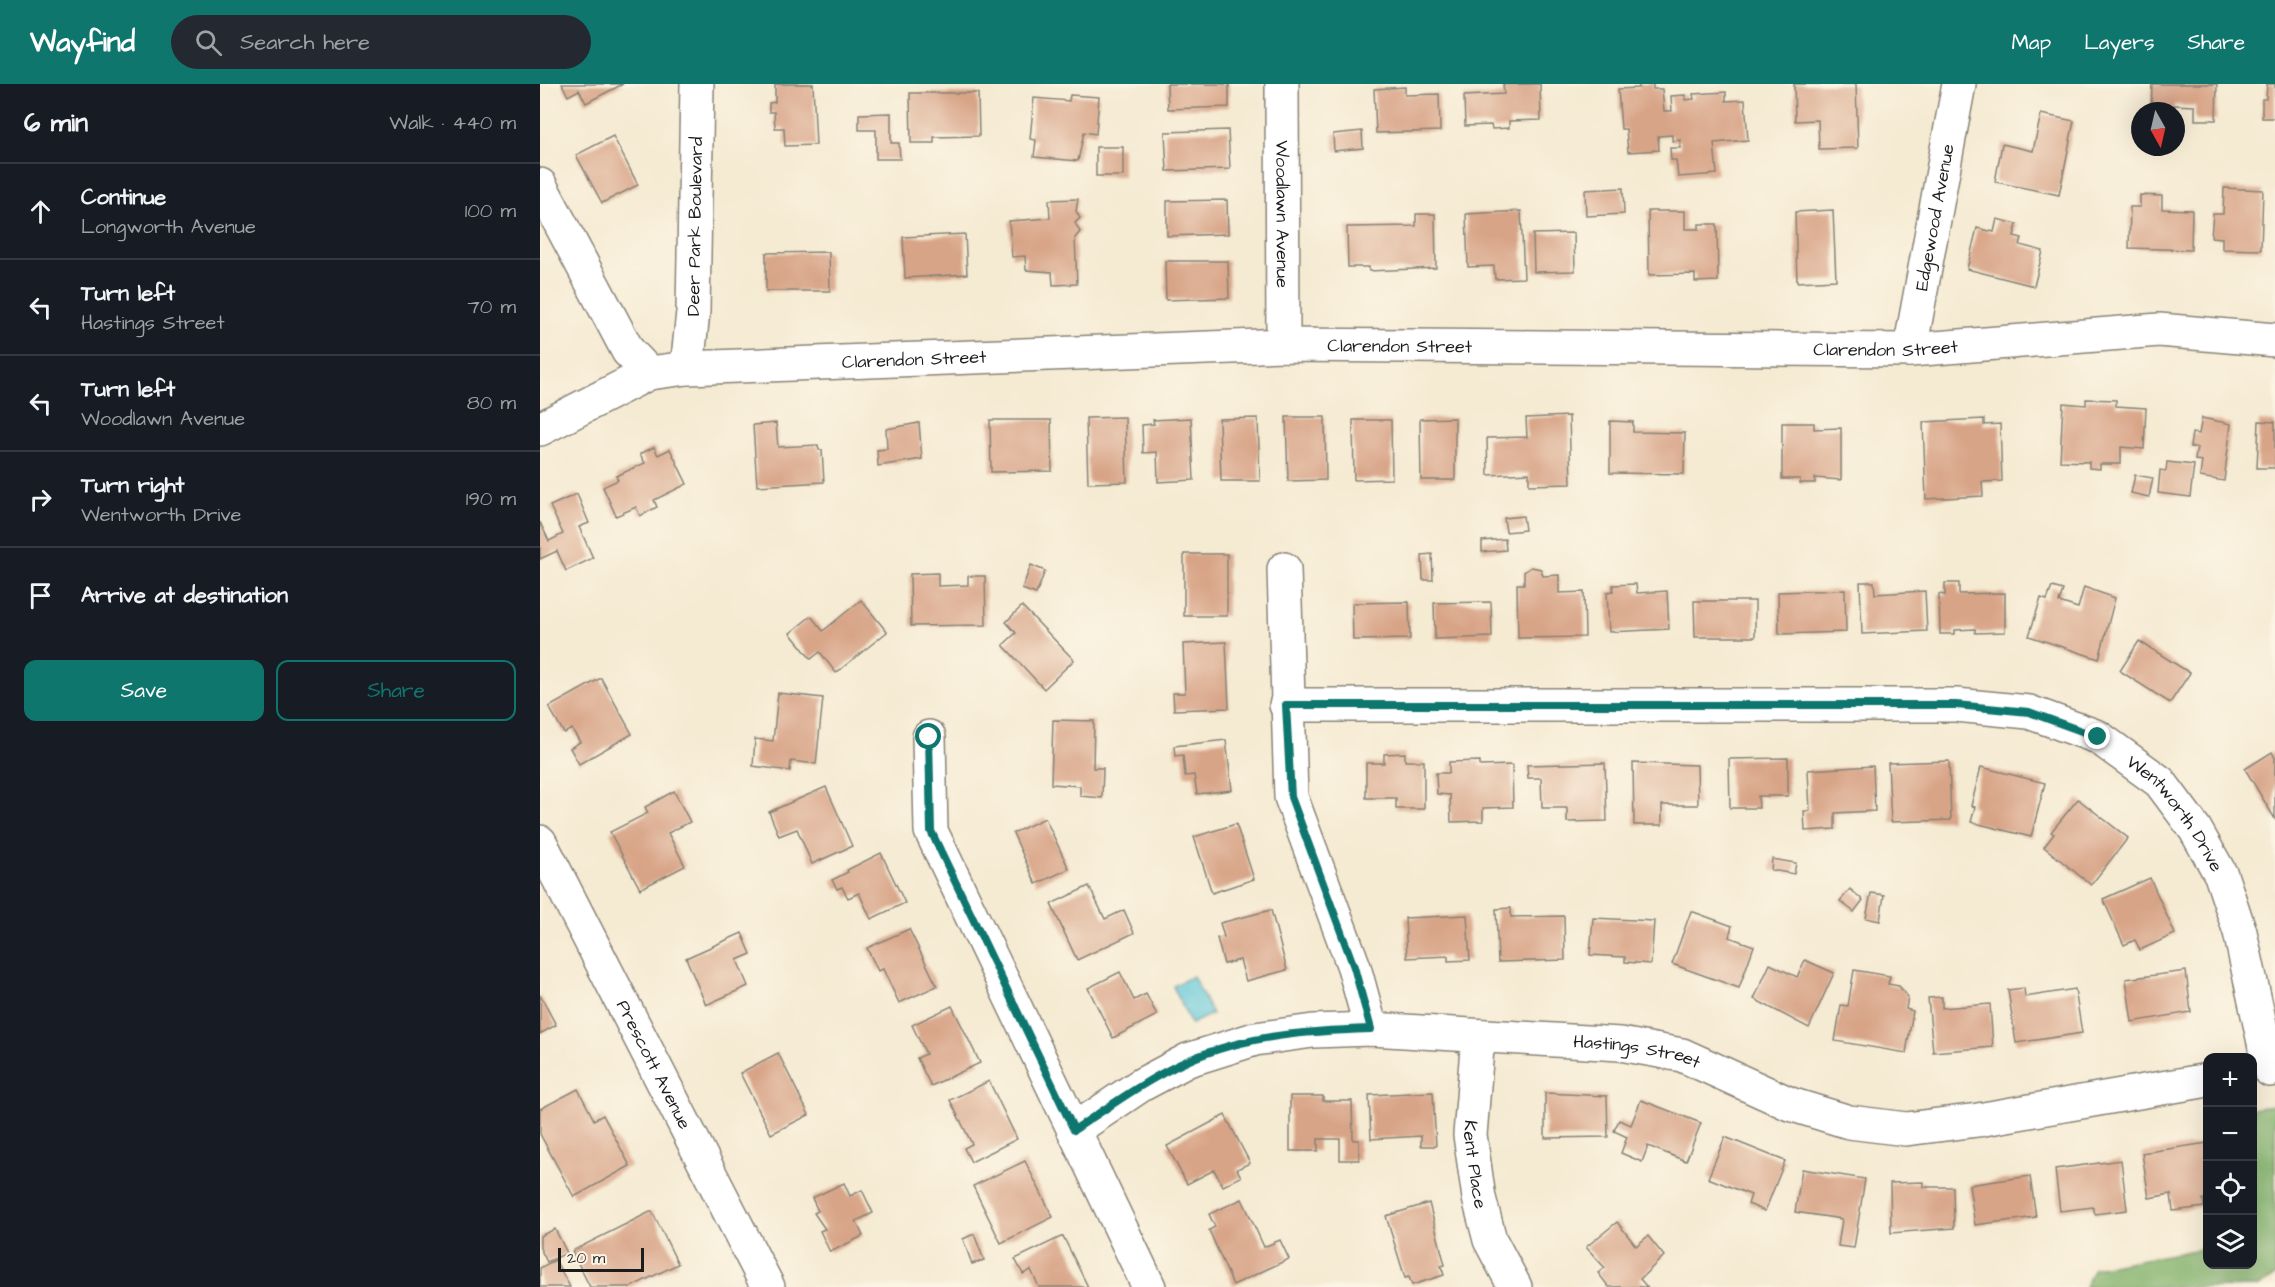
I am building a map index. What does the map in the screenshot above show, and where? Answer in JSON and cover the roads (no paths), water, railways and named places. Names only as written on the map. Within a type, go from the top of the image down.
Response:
[{"type":"street","name":"Deer Park Boulevard","points":[[687,368],[693,312],[697,84]]},
{"type":"street","name":"Woodlawn Avenue","points":[[1282,84],[1283,345]]},
{"type":"street","name":"Edgewood Avenue","points":[[1910,350],[1959,84]]},
{"type":"street","points":[[540,185],[628,351],[649,373]]},
{"type":"street","name":"Clarendon Street","points":[[540,429],[649,373],[687,368],[1283,345],[1910,350],[2159,330],[2275,340]]},
{"type":"street","points":[[1284,569],[1286,705],[1291,797],[1354,967],[1371,1029]]},
{"type":"street","name":"Wentworth Drive","points":[[1286,705],[1956,705],[2029,712],[2098,737],[2160,782],[2195,829],[2221,875],[2240,932],[2266,1071]]},
{"type":"street","points":[[929,737],[931,831],[1149,1287]]},
{"type":"street","name":"Prescott Avenue","points":[[540,842],[768,1287]]},
{"type":"street","name":"Hastings Street","points":[[1074,1130],[1141,1085],[1188,1060],[1255,1039],[1312,1031],[1371,1029],[1554,1038],[1620,1044],[1682,1055],[1790,1104],[1849,1122],[1906,1129],[1978,1120],[2203,1081]]},
{"type":"street","name":"Kent Place","points":[[1479,1036],[1470,1135],[1479,1198],[1490,1240],[1515,1287]]},
{"type":"water","points":[[1193,976],[1212,1014],[1191,1024],[1173,986]]}]
